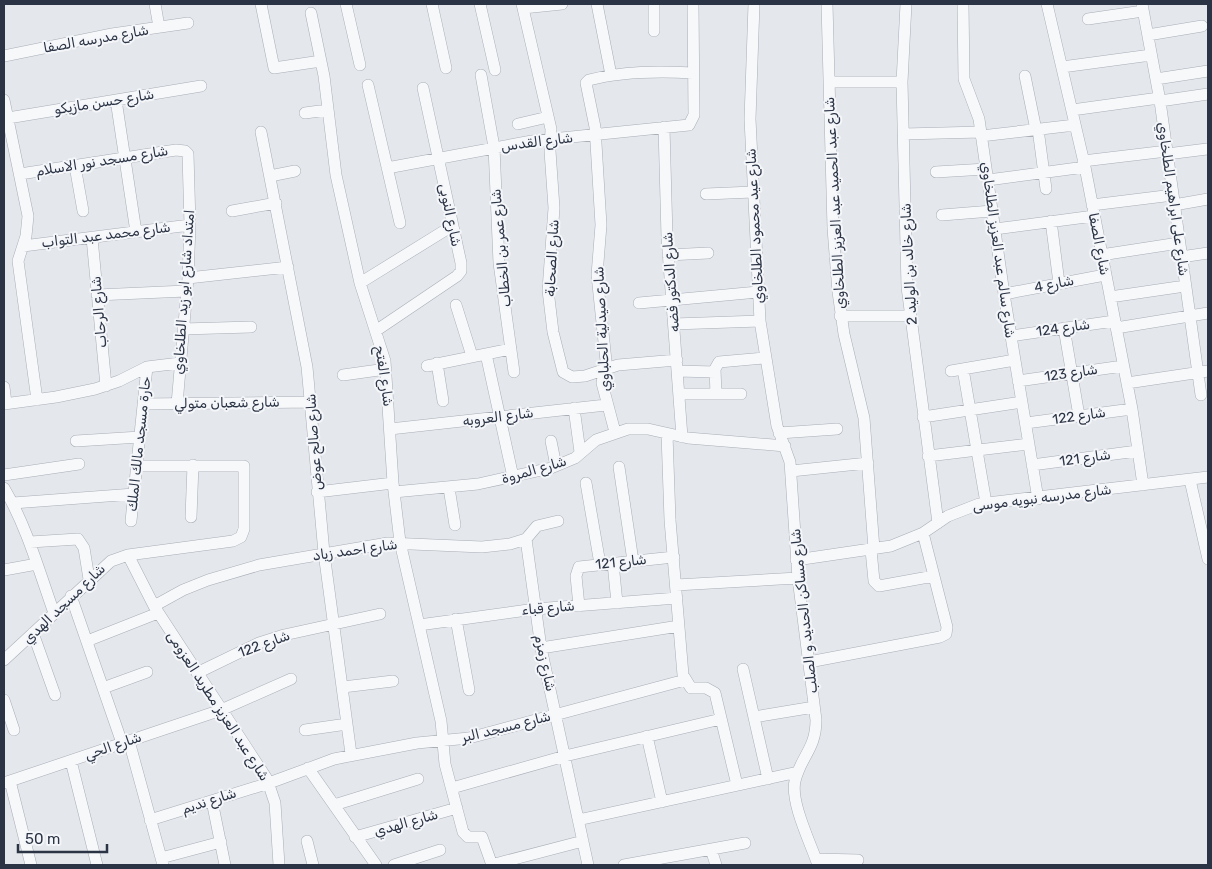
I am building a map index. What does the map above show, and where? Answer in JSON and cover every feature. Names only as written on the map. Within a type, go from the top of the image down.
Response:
[{"type":"street","points":[[155,4],[159,27]]},
{"type":"street","points":[[260,4],[274,68],[321,61]]},
{"type":"street","points":[[346,4],[360,65]]},
{"type":"street","points":[[432,4],[446,68]]},
{"type":"street","points":[[480,4],[495,70]]},
{"type":"street","points":[[522,6],[562,4]]},
{"type":"street","points":[[597,4],[611,75],[642,72],[693,72],[694,4]]},
{"type":"street","points":[[654,4],[654,31]]},
{"type":"street","name":"شارع عيد محمود الطلخاوي","points":[[754,4],[750,89],[760,321],[779,433],[785,446]]},
{"type":"street","name":"شارع عبد الحميد عبد العزيز الطلخاوي","points":[[827,4],[833,228],[840,316],[862,402],[868,463],[874,581],[879,586],[934,576]]},
{"type":"street","name":"شارع خالد بن الوليد 2","points":[[906,4],[902,82],[906,259],[910,316],[938,523]]},
{"type":"street","name":"شارع سالم عبد العزيز الطلخاوي","points":[[963,4],[964,80],[974,103],[981,134],[1004,294],[1038,498]]},
{"type":"street","name":"شارع الصفا","points":[[1047,4],[1084,164],[1132,409],[1143,485]]},
{"type":"street","name":"شارع الصحابة","points":[[522,6],[548,117],[554,208],[548,290],[553,332],[560,365],[565,375],[572,377],[585,376],[604,370]]},
{"type":"street","points":[[1088,19],[1142,7]]},
{"type":"street","name":"شارع على ابراهيم الطلخاوي","points":[[1142,7],[1160,99],[1190,316],[1203,372],[1201,395]]},
{"type":"street","name":"شارع الفتح","points":[[311,13],[321,61],[336,175],[360,283],[377,330],[386,369],[394,488],[400,542],[441,720],[452,788],[464,834],[468,837],[482,837],[492,865]]},
{"type":"street","name":"شارع مدرسه الصفا","points":[[4,56],[112,34],[188,23]]},
{"type":"street","points":[[1148,35],[1202,26]]},
{"type":"street","points":[[1062,67],[1151,55]]},
{"type":"street","points":[[1156,79],[1208,71]]},
{"type":"street","name":"شارع القدس","points":[[386,168],[494,147],[550,139],[689,125],[694,115],[693,72]]},
{"type":"street","name":"شارع عمر بن الخطاب","points":[[481,75],[494,147],[499,263],[514,372]]},
{"type":"street","name":"شارع صيدلية الحلباوي","points":[[611,75],[586,82],[595,135],[601,225],[597,290],[605,356],[602,382],[606,404],[615,432]]},
{"type":"street","points":[[1024,76],[1037,130],[1046,189]]},
{"type":"street","points":[[830,82],[902,82]]},
{"type":"street","points":[[368,85],[400,223]]},
{"type":"street","name":"شارع حسن مازيكو","points":[[8,118],[201,86]]},
{"type":"street","name":"شارع النوبى","points":[[377,330],[457,276],[461,271],[423,88]]},
{"type":"street","points":[[1072,110],[1208,94]]},
{"type":"street","points":[[4,100],[28,216],[23,246],[18,261],[37,400]]},
{"type":"street","points":[[116,100],[136,232]]},
{"type":"street","points":[[305,114],[327,110]]},
{"type":"street","points":[[518,124],[548,117]]},
{"type":"street","points":[[904,134],[981,134],[1075,125]]},
{"type":"street","name":"شارع الدكتور فضه","points":[[664,127],[668,255],[682,437]]},
{"type":"street","name":"شارع صالح عوض","points":[[262,132],[304,350],[311,402],[317,492],[324,553],[351,754]]},
{"type":"street","points":[[936,172],[987,175],[1044,173],[1084,164],[1207,149]]},
{"type":"street","name":"شارع مسجد نور الاسلام","points":[[20,174],[176,150],[185,151]]},
{"type":"street","name":"امتداد شارع ابو زيد الطلخاوي","points":[[177,404],[188,278],[190,225],[189,158],[185,151]]},
{"type":"street","points":[[75,166],[83,211]]},
{"type":"street","points":[[270,176],[295,171]]},
{"type":"street","points":[[706,194],[753,192]]},
{"type":"street","points":[[995,229],[1051,221],[1093,211],[1173,200],[1208,199]]},
{"type":"street","points":[[232,211],[276,203]]},
{"type":"street","points":[[942,215],[992,211]]},
{"type":"street","points":[[1051,221],[1059,283]]},
{"type":"street","name":"شارع محمد عبد التواب","points":[[23,246],[190,225]]},
{"type":"street","points":[[360,283],[452,226]]},
{"type":"street","name":"شارع الرحاب","points":[[92,238],[106,386]]},
{"type":"street","points":[[1101,255],[1179,243]]},
{"type":"street","points":[[668,255],[708,253]]},
{"type":"street","points":[[1181,258],[1208,253]]},
{"type":"street","points":[[188,278],[288,267]]},
{"type":"street","name":"شارع 4","points":[[1004,294],[1105,275]]},
{"type":"street","points":[[1110,298],[1185,286]]},
{"type":"street","points":[[97,295],[186,291]]},
{"type":"street","points":[[639,302],[758,292]]},
{"type":"street","points":[[456,305],[472,356]]},
{"type":"street","points":[[1190,316],[1208,313]]},
{"type":"street","points":[[840,316],[910,316]]},
{"type":"street","name":"شارع 124","points":[[1011,336],[1064,328],[1190,316]]},
{"type":"street","points":[[674,324],[760,321]]},
{"type":"street","points":[[183,329],[251,327]]},
{"type":"street","points":[[1064,328],[1079,416]]},
{"type":"street","points":[[443,401],[432,364],[511,349]]},
{"type":"street","points":[[486,354],[513,477]]},
{"type":"street","points":[[716,394],[715,372],[717,364],[721,361],[765,358]]},
{"type":"street","points":[[951,371],[1015,360]]},
{"type":"street","points":[[4,387],[5,403],[37,400],[106,386],[147,366],[180,363]]},
{"type":"street","points":[[604,370],[623,364],[677,365],[715,372]]},
{"type":"street","name":"حارة مسجد مالك الملك","points":[[131,520],[147,366]]},
{"type":"street","name":"شارع 123","points":[[1018,381],[1124,366]]},
{"type":"street","points":[[963,368],[986,503]]},
{"type":"street","points":[[343,375],[386,369]]},
{"type":"street","points":[[1127,383],[1203,372]]},
{"type":"street","points":[[679,394],[740,394]]},
{"type":"street","name":"شارع شعبان متولي","points":[[143,404],[311,402]]},
{"type":"street","points":[[923,417],[1022,402]]},
{"type":"street","name":"شارع العروبه","points":[[390,429],[606,404]]},
{"type":"street","points":[[574,408],[580,452]]},
{"type":"street","name":"شارع 122","points":[[1026,423],[1132,409]]},
{"type":"street","name":"شارع المروة","points":[[317,492],[394,488],[449,488],[513,477],[556,466],[575,458],[590,443],[615,432],[638,428],[682,437],[785,446]]},
{"type":"street","points":[[779,433],[837,429]]},
{"type":"street","points":[[667,434],[676,585],[685,680],[691,688],[706,688],[715,693],[738,785]]},
{"type":"street","points":[[76,441],[140,437]]},
{"type":"street","points":[[551,441],[556,466]]},
{"type":"street","points":[[928,456],[1029,444]]},
{"type":"street","name":"شارع مساكن الحديد و الصلب","points":[[785,446],[791,471],[796,560],[816,731],[814,742],[798,772]]},
{"type":"street","name":"شارع 121","points":[[1032,465],[1137,451]]},
{"type":"street","points":[[791,471],[868,463]]},
{"type":"street","points":[[4,475],[79,464]]},
{"type":"street","points":[[137,466],[193,465],[190,518]]},
{"type":"street","name":"شارع مسجد الهدي","points":[[4,660],[111,560],[128,555],[229,542],[241,537],[244,529],[246,471],[244,466],[193,465]]},
{"type":"street","points":[[619,467],[633,561]]},
{"type":"street","name":"شارع مدرسه نبويه موسى","points":[[796,560],[891,546],[923,533],[956,512],[986,503],[1208,477]]},
{"type":"street","points":[[1190,480],[1208,559]]},
{"type":"street","points":[[586,483],[600,564]]},
{"type":"street","points":[[4,488],[13,503],[30,542],[54,613]]},
{"type":"street","points":[[449,488],[455,525]]},
{"type":"street","points":[[13,503],[134,494]]},
{"type":"street","name":"شارع احمد زياد","points":[[87,641],[156,610],[183,590],[224,574],[259,565],[400,542],[482,547],[510,544],[526,539],[536,526],[558,521]]},
{"type":"street","points":[[808,662],[945,636],[947,627],[923,533]]},
{"type":"street","points":[[30,542],[78,539],[84,548],[89,579]]},
{"type":"street","name":"شارع زمزم","points":[[526,539],[541,648],[588,865]]},
{"type":"street","name":"شارع عبد العزيز مطريد العزومى","points":[[128,555],[156,610],[269,783],[277,817],[280,865]]},
{"type":"street","name":"شارع 121","points":[[579,606],[576,571],[581,566],[674,557]]},
{"type":"street","points":[[613,563],[617,603]]},
{"type":"street","points":[[4,570],[37,564]]},
{"type":"street","points":[[676,585],[798,578]]},
{"type":"street","points":[[71,596],[103,688],[126,742],[162,862],[221,842]]},
{"type":"street","name":"شارع قباء","points":[[419,624],[535,609],[677,598]]},
{"type":"street","name":"شارع 122","points":[[197,673],[259,643],[284,635],[380,614]]},
{"type":"street","points":[[456,619],[470,690]]},
{"type":"street","points":[[541,648],[680,626]]},
{"type":"street","points":[[33,633],[55,695]]},
{"type":"street","points":[[743,669],[768,779]]},
{"type":"street","points":[[103,688],[147,672]]},
{"type":"street","name":"شارع الحي","points":[[7,782],[221,710],[291,679]]},
{"type":"street","name":"شارع مسجد البر","points":[[269,783],[351,754],[417,742],[469,738],[685,680]]},
{"type":"street","points":[[343,687],[394,681]]},
{"type":"street","points":[[4,704],[14,730]]},
{"type":"street","points":[[754,717],[814,707]]},
{"type":"street","points":[[452,788],[565,756],[721,719]]},
{"type":"street","points":[[305,730],[347,724]]},
{"type":"street","points":[[647,736],[662,802]]},
{"type":"street","points":[[71,761],[97,865]]},
{"type":"street","points":[[308,768],[376,865]]},
{"type":"street","points":[[578,820],[798,772],[795,782],[796,802],[817,862],[858,860]]},
{"type":"street","points":[[334,806],[418,779]]},
{"type":"street","points":[[7,782],[31,865]]},
{"type":"street","name":"شارع نديم","points":[[150,820],[269,783]]},
{"type":"street","points":[[212,800],[225,865]]},
{"type":"street","name":"شارع الهدي","points":[[355,837],[457,808]]},
{"type":"street","points":[[492,865],[531,860],[583,841]]},
{"type":"street","points":[[307,842],[313,865]]},
{"type":"street","points":[[624,865],[745,843]]},
{"type":"street","points":[[711,849],[716,865]]},
{"type":"street","points":[[394,865],[440,850]]}]
